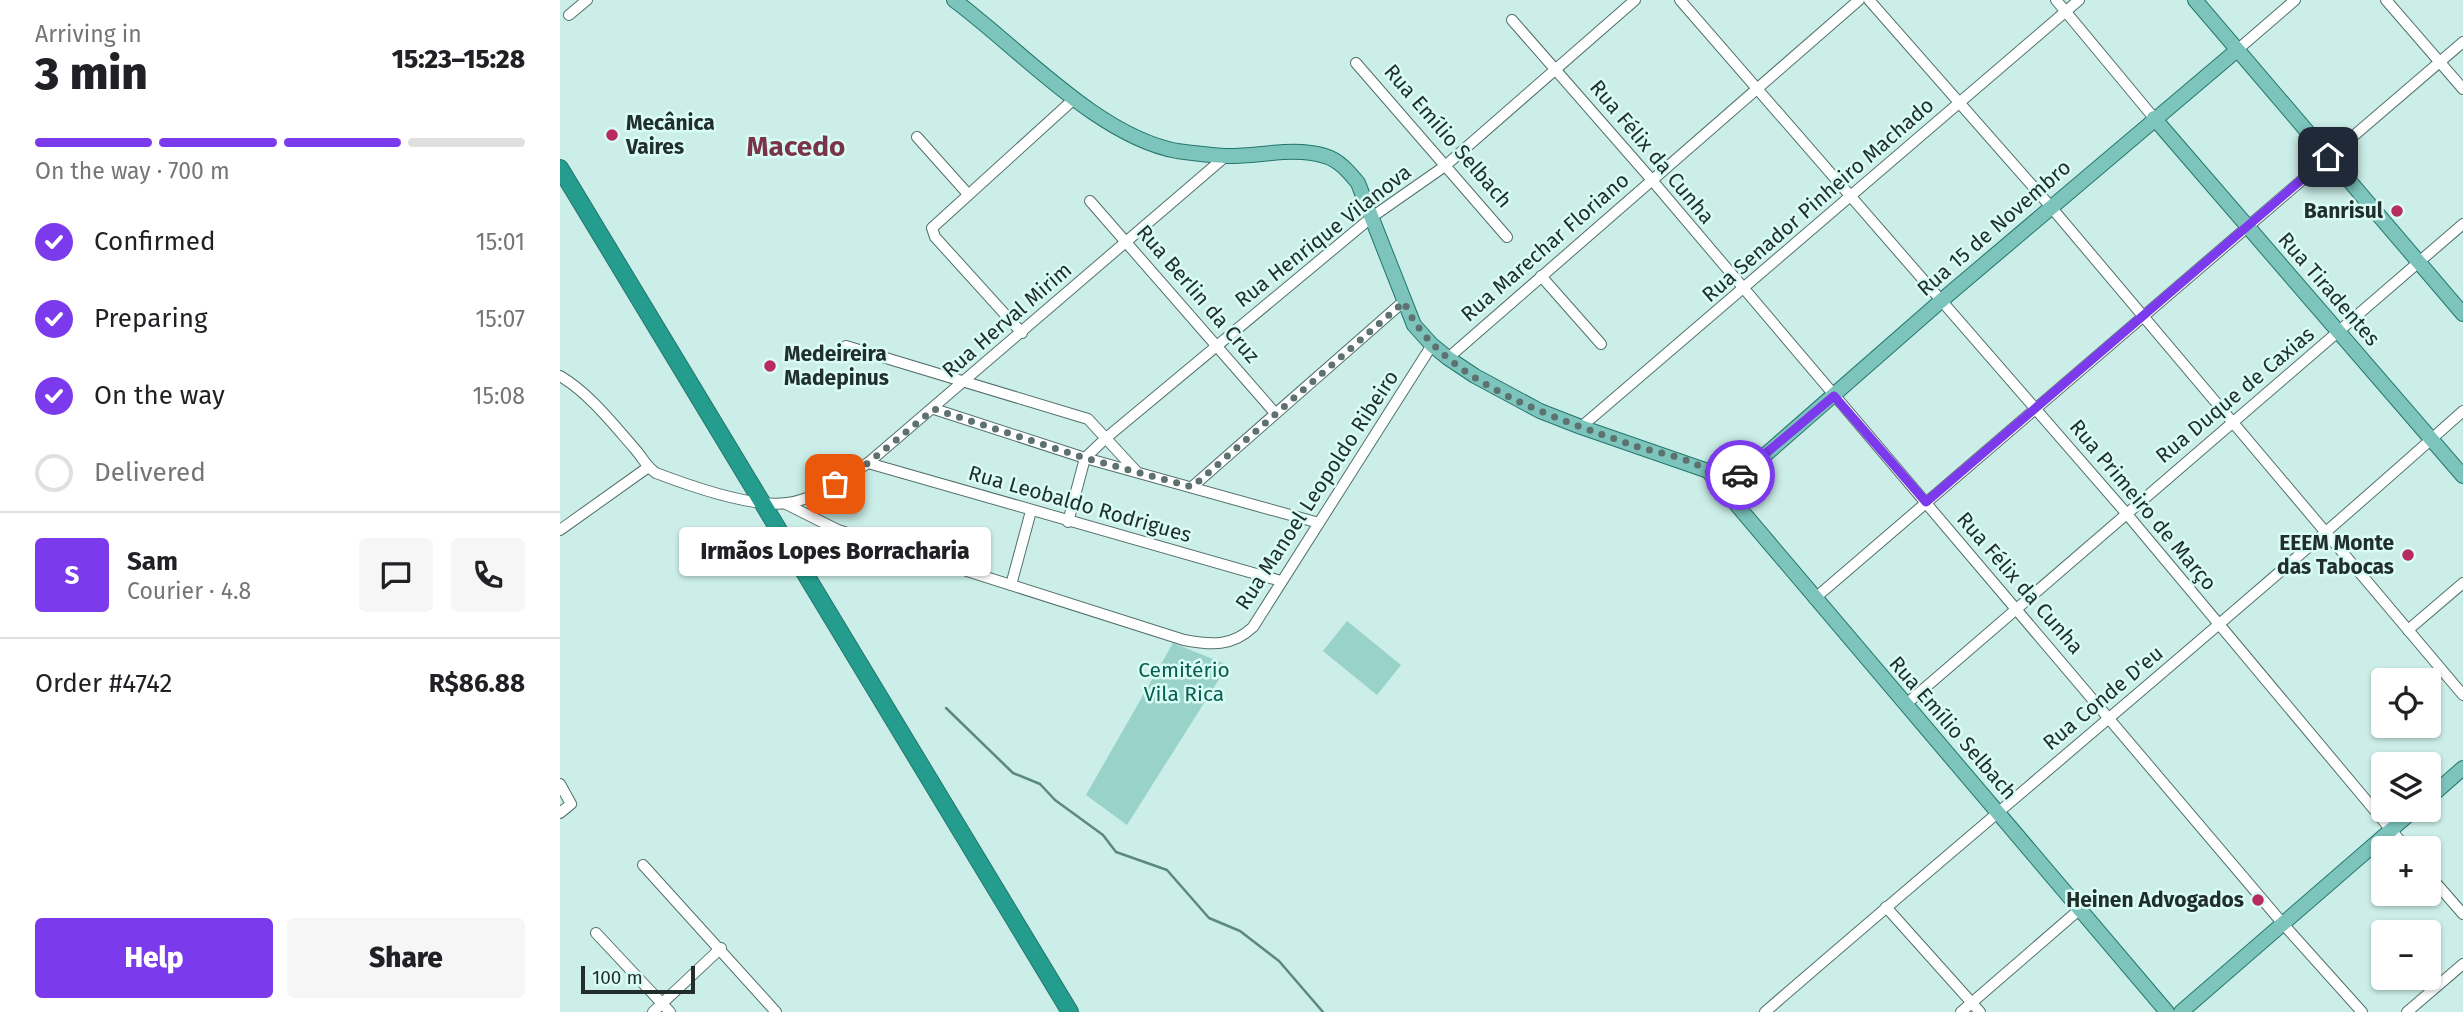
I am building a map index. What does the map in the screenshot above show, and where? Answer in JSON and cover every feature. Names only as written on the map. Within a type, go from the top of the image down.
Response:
[{"type":"highway","points":[[560,169],[1070,1012]]},
{"type":"main road","points":[[954,0],[1074,99],[1110,124],[1138,139],[1175,150],[1226,156],[1301,151],[1328,157],[1346,169],[1358,183],[1414,325],[1432,345],[1475,376],[1540,411],[1708,471],[1747,468]]},
{"type":"main road","points":[[2195,0],[2463,314]]},
{"type":"main road","name":"Rua 15 de Novembro","points":[[1724,491],[1747,468],[1834,396],[1942,300],[2236,51]]},
{"type":"main road","name":"Rua Tiradentes","points":[[2154,118],[2463,476]]},
{"type":"main road","name":"Rua Emílio Selbach","points":[[1708,471],[2167,1012]]},
{"type":"main road","points":[[2441,787],[2463,768]]},
{"type":"main road","points":[[2181,1012],[2401,822]]},
{"type":"street","points":[[569,15],[586,0]]},
{"type":"street","name":"Rua Henrique Vilanova","points":[[1085,458],[1216,344],[1372,217],[1445,166],[1635,0]]},
{"type":"street","name":"Rua Primeiro de Março","points":[[1680,0],[2126,513],[2395,836]]},
{"type":"street","name":"Rua Marechar Floriano","points":[[1448,358],[1859,0]]},
{"type":"street","points":[[1869,0],[2051,207],[2463,695]]},
{"type":"street","name":"Rua Tiradentes","points":[[2056,0],[2154,118]]},
{"type":"street","name":"Rua Senador Pinheiro Machado","points":[[1581,427],[1745,290],[2079,0]]},
{"type":"street","name":"Rua 15 de Novembro","points":[[2236,51],[2295,0]]},
{"type":"street","points":[[2386,0],[2463,89]]},
{"type":"street","name":"Rua Félix da Cunha","points":[[1512,20],[1651,179],[2284,925],[2362,1012]]},
{"type":"street","points":[[1814,599],[2463,42]]},
{"type":"street","name":"Rua Emílio Selbach","points":[[1356,63],[1507,237]]},
{"type":"street","points":[[1022,333],[935,237],[932,228],[967,193],[1074,99]]},
{"type":"street","points":[[917,137],[967,193]]},
{"type":"street","name":"Rua Herval Mirim","points":[[647,468],[673,480],[762,502],[786,504],[835,484],[868,463],[934,409],[1226,156]]},
{"type":"street","name":"Rua Berlin da Cruz","points":[[1090,201],[1275,413]]},
{"type":"street","name":"Rua Duque de Caxias","points":[[1905,705],[2463,224]]},
{"type":"street","points":[[1541,276],[1601,345]]},
{"type":"street","points":[[1192,487],[1404,302]]},
{"type":"street","name":"Rua Manoel Leopoldo Ribeiro","points":[[786,504],[838,530],[1184,640],[1208,645],[1230,643],[1253,627],[1432,345]]},
{"type":"street","points":[[846,346],[1066,410],[1088,419],[1136,471]]},
{"type":"street","points":[[560,376],[586,397],[637,452],[647,468],[560,530]]},
{"type":"street","points":[[934,409],[1085,458],[1319,523]]},
{"type":"street","name":"Rua Conde D'eu","points":[[1765,1012],[1998,810],[2219,626],[2463,411]]},
{"type":"street","points":[[1068,522],[1085,458]]},
{"type":"street","name":"Rua Leobaldo Rodrigues","points":[[868,463],[1281,581]]},
{"type":"street","points":[[1010,585],[1031,511]]},
{"type":"street","points":[[2408,630],[2463,583]]},
{"type":"street","points":[[560,784],[571,804],[560,813]]},
{"type":"street","points":[[643,865],[721,948],[776,1012]]},
{"type":"street","points":[[2441,888],[2463,914]]},
{"type":"street","points":[[1886,907],[1980,1012]]},
{"type":"street","points":[[1961,1012],[2080,909]]},
{"type":"street","points":[[596,933],[666,1008]]},
{"type":"street","points":[[653,1012],[666,1008],[721,948]]},
{"type":"street","points":[[2407,1012],[2463,964]]},
{"type":"street","points":[[1777,1002],[1785,1012]]},
{"type":"green space","points":[[1347,621],[1401,665],[1377,695],[1323,651]]},
{"type":"green space","name":"Cemitério Vila Rica","points":[[1173,643],[1228,665],[1127,825],[1086,795]]},
{"type":"waterway","points":[[946,708],[1013,773],[1040,784],[1055,800],[1103,835],[1116,852],[1167,870],[1209,918],[1240,931],[1279,961],[1323,1012]]},
{"type":"way so far","points":[[835,484],[868,463],[934,409],[1085,458],[1192,487],[1404,302],[1414,325],[1432,345],[1475,376],[1540,411],[1703,468],[1724,491],[1740,475]]},
{"type":"place","name":"Mecânica Vaires","points":[[612,135]]},
{"type":"place","name":"Banrisul","points":[[2397,211]]},
{"type":"place","name":"Medeireira Madepinus","points":[[770,366]]},
{"type":"place","name":"Irmãos Lopes Borracharia","points":[[835,484]]},
{"type":"place","name":"EEEM Monte das Tabocas","points":[[2408,555]]},
{"type":"place","name":"Heinen Advogados","points":[[2258,900]]},
{"type":"district","name":"Macedo","points":[[796,146]]},
{"type":"route","points":[[1740,475],[1834,396],[1926,502],[2328,157]]}]
